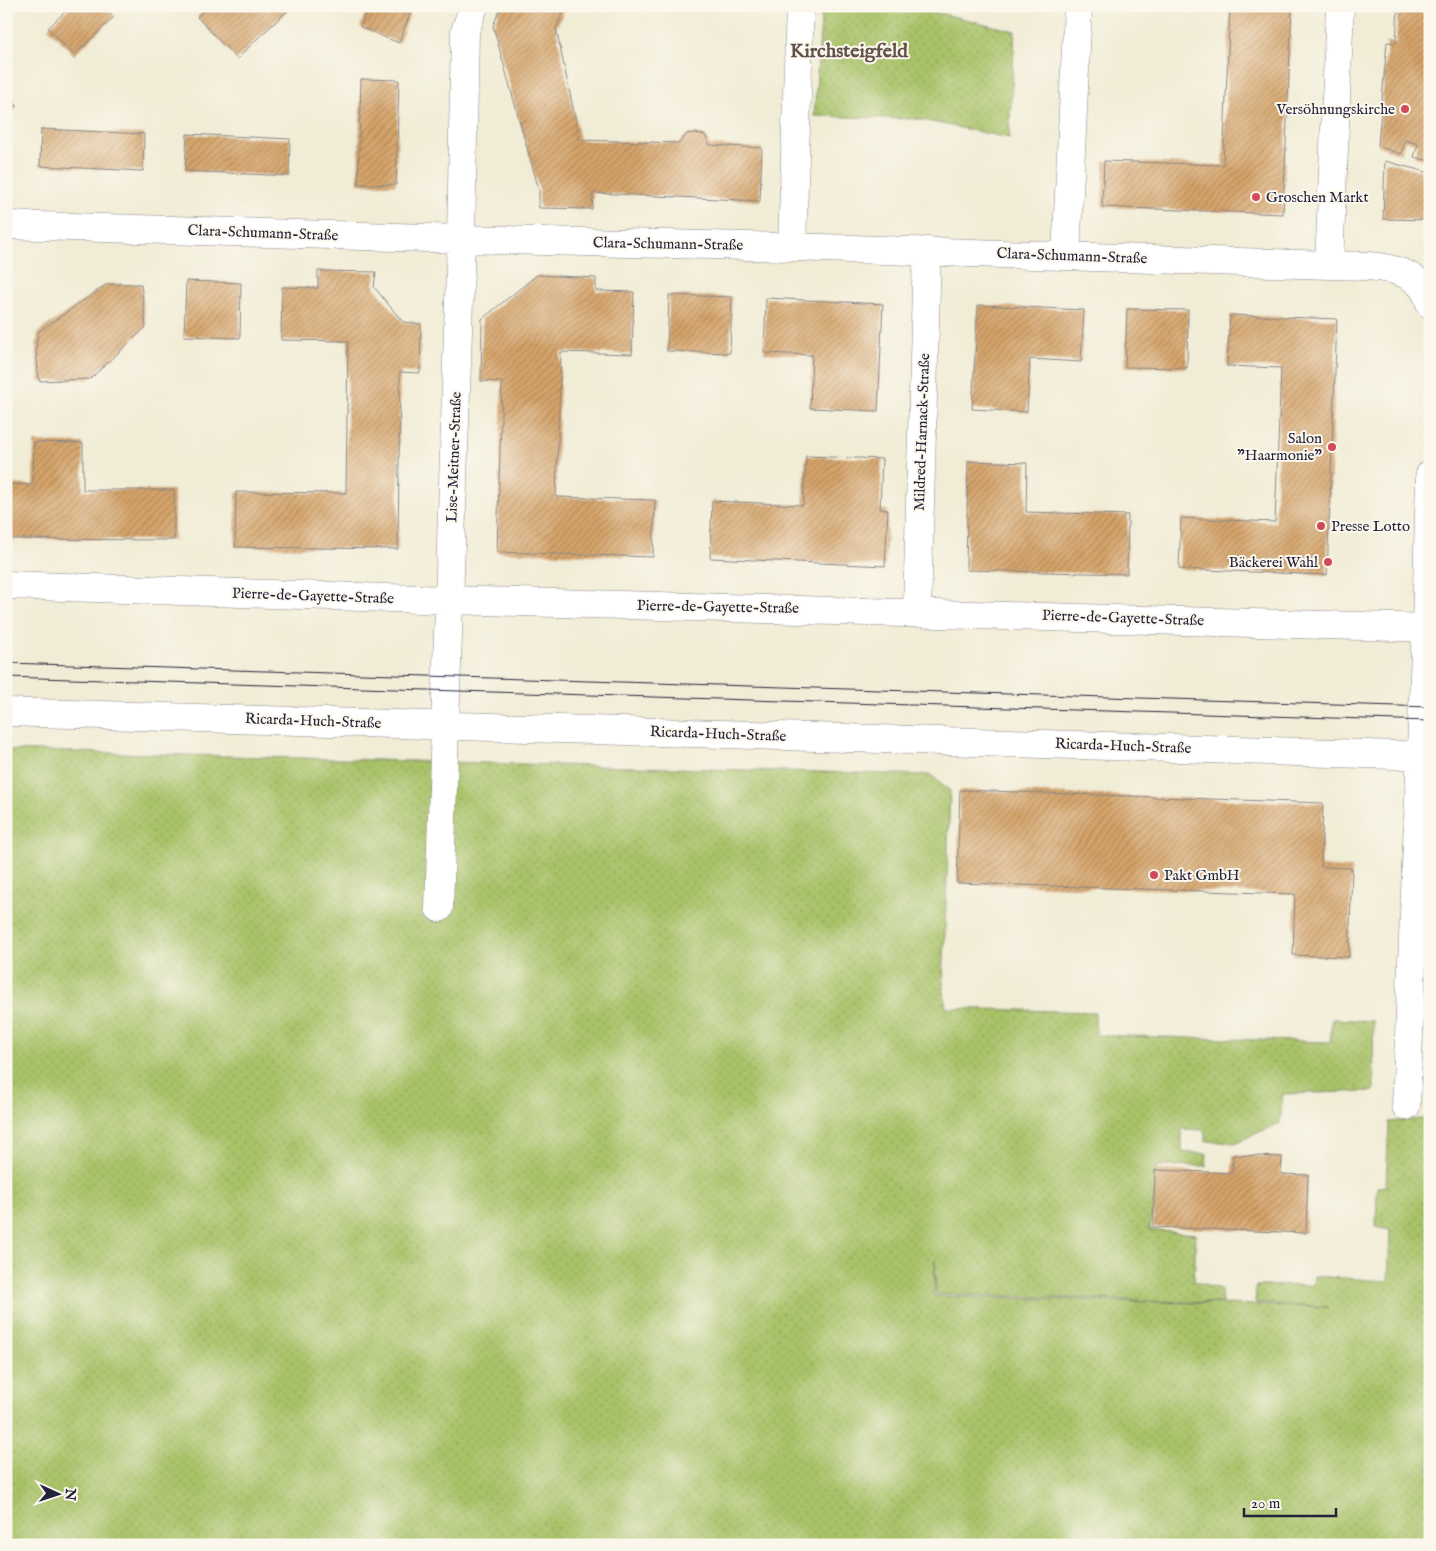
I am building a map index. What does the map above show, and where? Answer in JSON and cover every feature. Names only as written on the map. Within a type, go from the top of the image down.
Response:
[{"type":"street","name":"Lise-Meitner-Straße","points":[[439,908],[461,239],[465,31],[474,6]]},
{"type":"street","points":[[792,247],[800,6]]},
{"type":"street","points":[[1066,256],[1078,6]]},
{"type":"street","points":[[1329,265],[1340,6]]},
{"type":"street","name":"Clara-Schumann-Straße","points":[[6,225],[1381,266],[1410,275],[1428,294],[1430,304]]},
{"type":"street","name":"Mildred-Harnack-Straße","points":[[917,612],[927,251]]},
{"type":"street","points":[[1406,1106],[1425,756],[1430,474]]},
{"type":"street","name":"Pierre-de-Gayette-Straße","points":[[6,585],[449,600],[1428,628]]},
{"type":"street","name":"Ricarda-Huch-Straße","points":[[6,712],[1425,756]]},
{"type":"green space","points":[[822,6],[927,6],[935,12],[1015,31],[1009,138],[917,119],[814,116]]},
{"type":"green space","points":[[6,750],[931,775],[950,791],[943,986],[946,1008],[1095,1012],[1096,1035],[1330,1042],[1332,1019],[1373,1021],[1374,1091],[1283,1094],[1280,1123],[1235,1143],[1206,1141],[1204,1130],[1182,1129],[1182,1152],[1207,1154],[1206,1166],[1158,1166],[1150,1230],[1196,1234],[1194,1281],[1221,1289],[1222,1303],[936,1294],[935,1260],[934,1296],[1329,1307],[1255,1303],[1256,1286],[1313,1285],[1314,1276],[1388,1281],[1390,1230],[1376,1227],[1377,1187],[1386,1186],[1389,1122],[1430,1118],[1430,1545],[54,1545],[6,1542]]},
{"type":"building","points":[[71,6],[104,6],[114,17],[74,55],[48,28]]},
{"type":"building","points":[[207,6],[293,6],[237,59],[197,17]]},
{"type":"building","points":[[368,6],[413,6],[399,43],[360,27]]},
{"type":"building","points":[[501,6],[566,6],[556,29],[580,140],[679,143],[687,134],[696,133],[705,135],[710,145],[762,148],[760,201],[593,193],[592,209],[539,208],[539,190],[493,26]]},
{"type":"building","points":[[1230,6],[1292,6],[1283,214],[1102,207],[1104,161],[1223,165]]},
{"type":"building","name":"Versöhnungskirche","points":[[1398,6],[1430,6],[1430,161],[1414,157],[1418,144],[1405,140],[1401,154],[1378,146],[1387,42],[1396,43]]},
{"type":"building","points":[[361,79],[399,80],[396,185],[358,184]]},
{"type":"building","points":[[6,94],[17,106],[6,117]]},
{"type":"building","points":[[41,129],[144,134],[143,171],[40,166]]},
{"type":"building","points":[[187,134],[290,139],[289,176],[185,171]]},
{"type":"building","points":[[1385,161],[1430,173],[1430,220],[1383,219]]},
{"type":"building","points":[[318,271],[376,272],[374,287],[403,322],[421,324],[420,373],[400,372],[398,549],[235,547],[236,492],[346,493],[348,341],[281,340],[282,287],[318,288]]},
{"type":"building","points":[[537,275],[596,278],[596,291],[634,292],[632,354],[561,352],[556,497],[655,500],[653,557],[497,552],[502,382],[481,381],[482,319]]},
{"type":"building","points":[[186,281],[241,283],[240,338],[184,336]]},
{"type":"building","points":[[107,284],[141,284],[146,327],[90,379],[39,381],[36,349],[38,332]]},
{"type":"building","points":[[669,295],[732,297],[730,353],[667,351]]},
{"type":"building","points":[[766,298],[883,304],[878,411],[810,408],[812,355],[764,353]]},
{"type":"building","points":[[978,305],[1084,310],[1081,362],[1030,359],[1027,412],[972,409]]},
{"type":"building","points":[[1127,309],[1188,310],[1187,368],[1125,367]]},
{"type":"building","points":[[1230,315],[1337,319],[1327,575],[1179,569],[1181,518],[1275,522],[1281,368],[1227,366]]},
{"type":"building","points":[[34,442],[83,443],[83,490],[174,490],[174,540],[9,539],[9,484],[33,485]]},
{"type":"building","points":[[806,456],[882,459],[880,509],[888,510],[885,566],[710,558],[712,501],[803,505]]},
{"type":"building","points":[[968,461],[1027,463],[1026,512],[1128,515],[1127,574],[966,570]]},
{"type":"building","name":"Pakt GmbH","points":[[960,790],[1323,803],[1321,867],[1352,868],[1349,957],[1293,955],[1295,894],[957,883]]},
{"type":"building","points":[[1233,1155],[1282,1157],[1281,1174],[1308,1175],[1306,1233],[1153,1227],[1155,1170],[1232,1173]]},
{"type":"tram line","points":[[6,663],[1430,707]]},
{"type":"tram line","points":[[6,677],[1430,721]]},
{"type":"place","name":"Versöhnungskirche","points":[[1405,109]]},
{"type":"place","name":"Groschen Markt","points":[[1256,197]]},
{"type":"place","name":"Salon \"Haarmonie\"","points":[[1332,447]]},
{"type":"place","name":"Presse Lotto","points":[[1321,526]]},
{"type":"place","name":"Bäckerei Wahl","points":[[1328,562]]},
{"type":"place","name":"Pakt GmbH","points":[[1154,875]]},
{"type":"district","name":"Kirchsteigfeld","points":[[849,51]]}]
